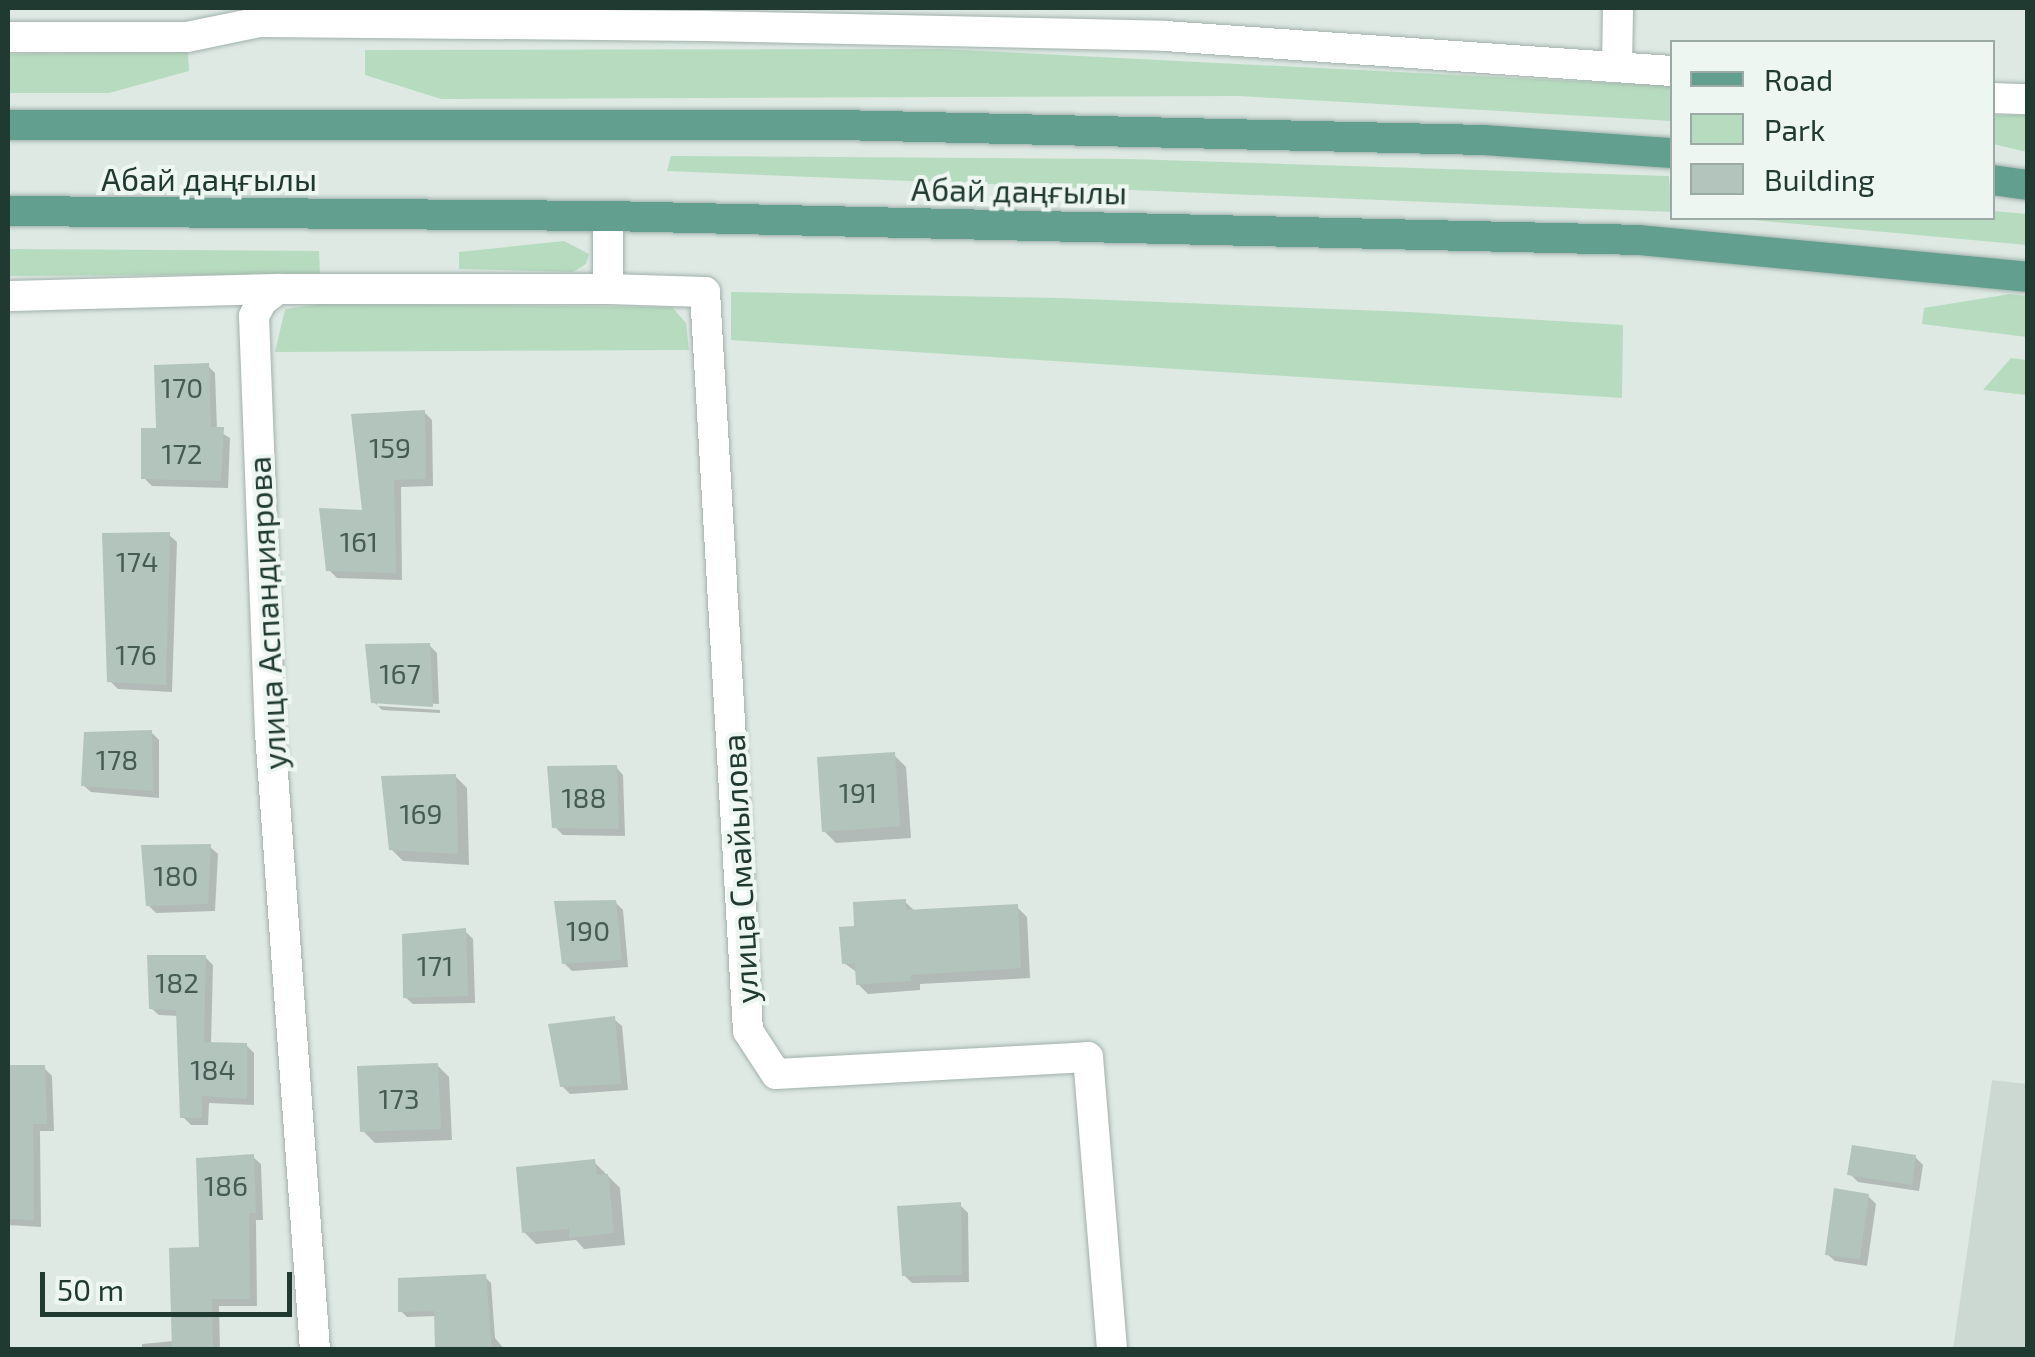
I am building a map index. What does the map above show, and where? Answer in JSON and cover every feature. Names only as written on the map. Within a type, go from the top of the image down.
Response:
[{"type":"main road","name":"Абай даңғылы","points":[[8,124],[838,125],[1484,140],[1670,153]]},
{"type":"main road","points":[[1995,180],[2028,185]]},
{"type":"main road","name":"Абай даңғылы","points":[[8,211],[608,216],[1639,240],[2028,277]]},
{"type":"street","points":[[1617,66],[1618,8]]},
{"type":"street","points":[[8,37],[187,38],[260,15],[1165,22],[1670,71]]},
{"type":"street","points":[[1995,98],[2028,99]]},
{"type":"street","points":[[8,296],[278,289],[608,289],[608,216]]},
{"type":"street","name":"улица Аспандиярова","points":[[278,289],[262,300],[254,326],[270,733],[315,1350]]},
{"type":"street","name":"улица Смайылова","points":[[608,289],[705,292],[748,1031],[776,1074],[1088,1057],[1112,1350]]},
{"type":"shaded area","points":[[1992,1080],[2027,1084],[2027,1349],[1953,1349]]},
{"type":"green space","points":[[942,49],[1670,86],[1670,121],[1239,96],[441,99],[365,75],[365,50]]},
{"type":"green space","points":[[188,52],[189,71],[109,93],[8,93],[8,54]]},
{"type":"green space","points":[[1995,115],[2027,115],[2027,152],[1995,144]]},
{"type":"green space","points":[[671,156],[1130,159],[1669,176],[1670,212],[667,171]]},
{"type":"green space","points":[[1995,211],[2027,214],[2027,245],[1754,220],[1995,220]]},
{"type":"green space","points":[[564,241],[589,254],[586,264],[573,272],[459,269],[459,252]]},
{"type":"green space","points":[[8,249],[319,251],[320,274],[8,276]]},
{"type":"green space","points":[[731,292],[1061,298],[1623,325],[1622,398],[731,340]]},
{"type":"green space","points":[[2010,294],[2027,296],[2027,337],[1922,324],[1924,308]]},
{"type":"green space","points":[[320,304],[672,307],[686,323],[689,350],[275,352],[285,309]]},
{"type":"green space","points":[[2011,358],[2027,360],[2027,395],[1983,390]]},
{"type":"building","points":[[209,363],[211,427],[224,427],[221,481],[141,479],[141,428],[156,428],[154,365]]},
{"type":"building","points":[[425,410],[426,479],[394,480],[396,573],[326,571],[319,508],[362,510],[351,414]]},
{"type":"building","points":[[170,532],[166,685],[107,682],[102,533]]},
{"type":"building","points":[[430,643],[433,707],[371,703],[365,644]]},
{"type":"building","points":[[152,730],[153,791],[81,786],[84,732]]},
{"type":"building","points":[[895,752],[900,826],[822,832],[817,757]]},
{"type":"building","points":[[617,765],[619,829],[552,828],[547,766]]},
{"type":"building","points":[[456,774],[458,854],[389,850],[381,776]]},
{"type":"building","points":[[211,844],[208,904],[146,906],[141,845]]},
{"type":"building","points":[[906,899],[906,910],[1018,904],[1021,968],[911,975],[911,981],[856,985],[855,963],[842,964],[839,927],[854,926],[853,902]]},
{"type":"building","points":[[616,900],[622,960],[562,964],[554,901]]},
{"type":"building","points":[[466,928],[468,996],[403,998],[402,934]]},
{"type":"building","points":[[147,955],[206,955],[204,1042],[247,1043],[247,1099],[202,1096],[202,1118],[180,1118],[176,1010],[149,1009]]},
{"type":"building","points":[[615,1016],[621,1084],[560,1087],[548,1024]]},
{"type":"building","points":[[438,1063],[441,1129],[360,1132],[357,1066]]},
{"type":"building","points":[[8,1065],[45,1065],[47,1124],[33,1124],[34,1220],[8,1219]]},
{"type":"building","points":[[1852,1145],[1916,1155],[1912,1185],[1847,1175]]},
{"type":"building","points":[[254,1154],[256,1213],[249,1213],[250,1299],[212,1299],[213,1350],[172,1350],[169,1248],[199,1247],[196,1158]]},
{"type":"building","points":[[595,1159],[597,1175],[608,1174],[614,1233],[569,1238],[569,1229],[522,1233],[516,1167]]},
{"type":"building","points":[[1834,1188],[1869,1194],[1860,1259],[1825,1255]]},
{"type":"building","points":[[961,1202],[962,1275],[902,1276],[897,1206]]},
{"type":"building","points":[[486,1274],[492,1350],[435,1350],[434,1311],[398,1312],[398,1278]]}]
